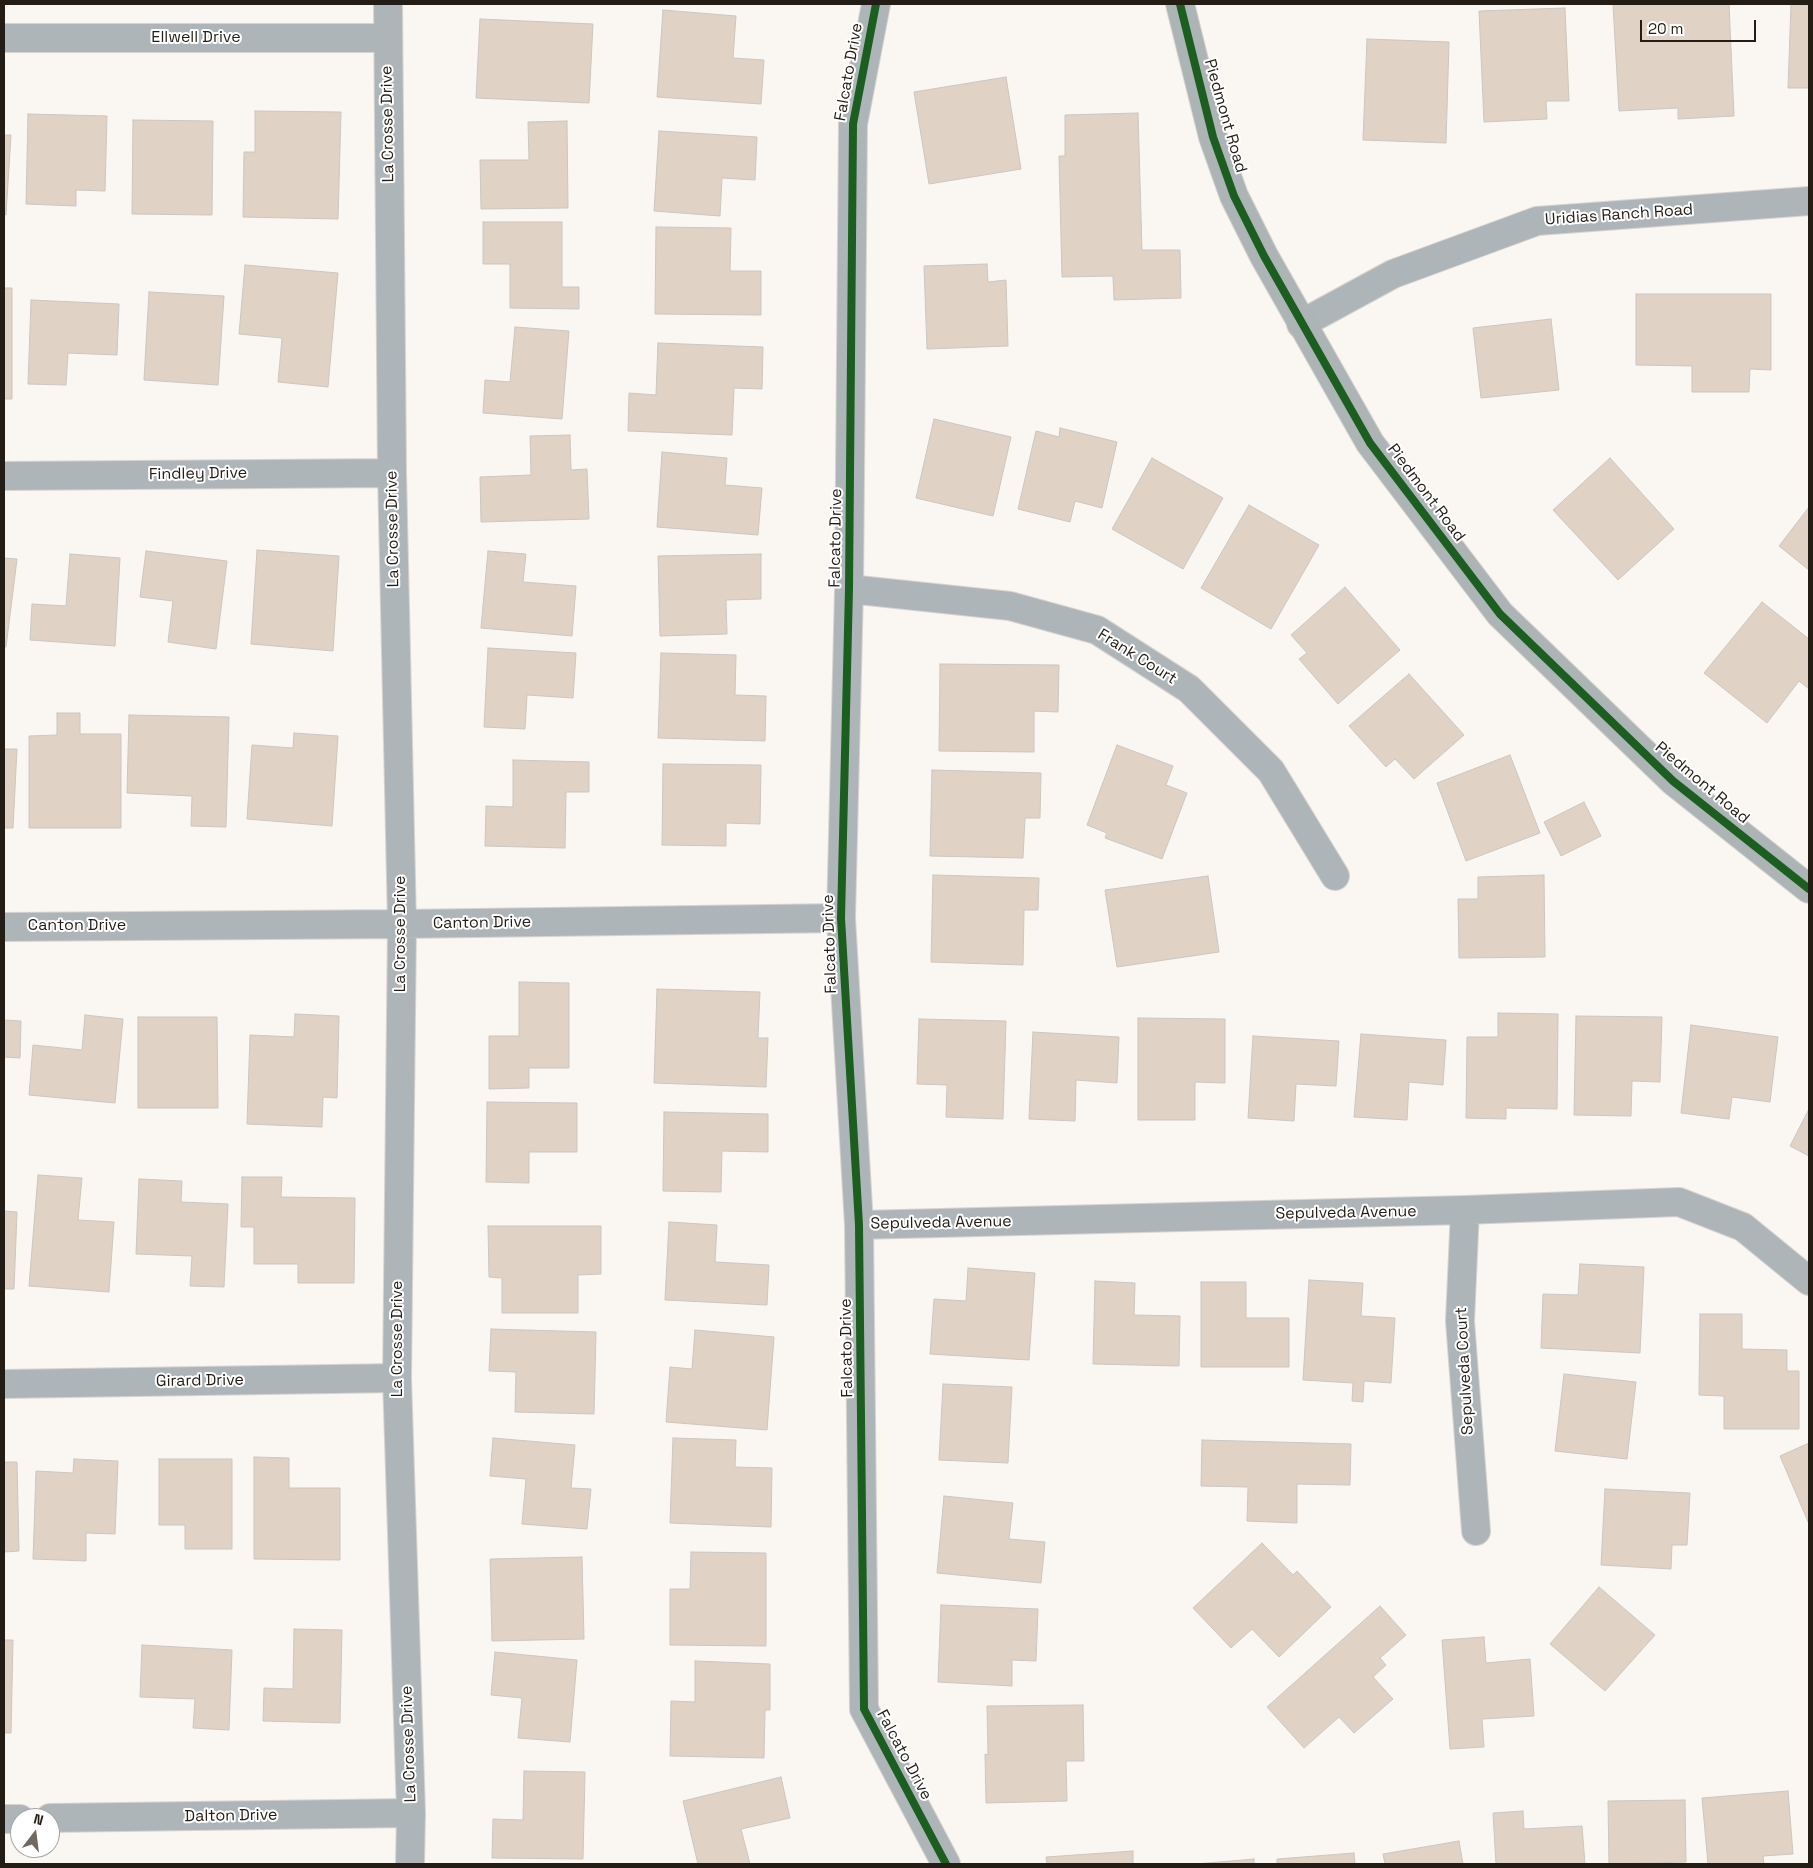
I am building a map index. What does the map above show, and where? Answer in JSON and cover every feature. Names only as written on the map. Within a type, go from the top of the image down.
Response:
[{"type":"main road","name":"Piedmont Road","points":[[1180,4],[1213,137],[1231,187],[1264,256],[1370,443],[1500,614],[1674,780],[1809,889]]},
{"type":"street","name":"La Crosse Drive","points":[[388,4],[392,472],[402,924],[397,1378],[411,1813],[410,1864]]},
{"type":"street","name":"Falcato Drive","points":[[876,4],[853,124],[849,589],[841,918],[859,1226],[864,1709],[946,1864]]},
{"type":"street","name":"Ellwell Drive","points":[[4,38],[388,38]]},
{"type":"street","name":"Uridias Ranch Road","points":[[1301,324],[1393,274],[1537,221],[1809,202]]},
{"type":"street","name":"Findley Drive","points":[[4,476],[392,472]]},
{"type":"street","name":"Frank Court","points":[[849,589],[1010,606],[1097,630],[1189,689],[1271,772],[1335,876]]},
{"type":"street","name":"Canton Drive","points":[[4,927],[841,918]]},
{"type":"street","name":"Sepulveda Avenue","points":[[859,1226],[1465,1210],[1679,1202],[1744,1227],[1809,1281]]},
{"type":"street","name":"Sepulveda Court","points":[[1465,1210],[1460,1321],[1476,1531]]},
{"type":"street","name":"Girard Drive","points":[[4,1384],[397,1378]]},
{"type":"street","name":"Dalton Drive","points":[[60,1818],[411,1813]]},
{"type":"building","points":[[1613,4],[1729,4],[1734,116],[1678,119],[1678,108],[1619,111]]},
{"type":"building","points":[[1791,4],[1809,5],[1809,88],[1788,88]]},
{"type":"building","points":[[1565,8],[1569,101],[1546,101],[1547,119],[1484,122],[1479,11]]},
{"type":"building","points":[[663,10],[736,16],[733,58],[764,60],[761,104],[657,97]]},
{"type":"building","points":[[480,19],[593,24],[589,103],[476,98]]},
{"type":"building","points":[[1367,39],[1449,42],[1446,143],[1363,140]]},
{"type":"building","points":[[1006,77],[1021,169],[929,184],[914,92]]},
{"type":"building","points":[[255,111],[341,112],[338,219],[243,217],[244,152],[255,152]]},
{"type":"building","points":[[1138,113],[1142,250],[1180,250],[1181,298],[1114,300],[1113,276],[1062,277],[1059,156],[1065,156],[1065,115]]},
{"type":"building","points":[[28,114],[107,116],[105,191],[76,190],[76,206],[26,204]]},
{"type":"building","points":[[133,120],[213,121],[212,215],[132,214]]},
{"type":"building","points":[[567,121],[568,208],[481,209],[480,160],[529,160],[528,122]]},
{"type":"building","points":[[659,131],[757,137],[755,180],[722,178],[720,216],[654,211]]},
{"type":"building","points":[[4,135],[11,135],[6,215],[4,214]]},
{"type":"building","points":[[483,222],[562,222],[562,287],[579,287],[579,309],[510,308],[510,264],[483,264]]},
{"type":"building","points":[[656,227],[731,228],[730,271],[761,271],[761,315],[655,314]]},
{"type":"building","points":[[987,264],[988,282],[1006,280],[1008,346],[927,349],[924,266]]},
{"type":"building","points":[[245,265],[338,273],[328,387],[278,382],[282,338],[239,334]]},
{"type":"building","points":[[4,288],[12,288],[12,399],[4,399]]},
{"type":"building","points":[[149,292],[224,296],[218,385],[144,380]]},
{"type":"building","points":[[1636,294],[1771,294],[1771,370],[1750,369],[1749,392],[1692,392],[1692,366],[1636,365]]},
{"type":"building","points":[[31,300],[119,304],[117,355],[68,353],[66,385],[28,384]]},
{"type":"building","points":[[1551,319],[1559,390],[1481,398],[1473,328]]},
{"type":"building","points":[[515,327],[569,331],[562,419],[483,413],[485,380],[510,382]]},
{"type":"building","points":[[658,343],[763,347],[762,389],[734,388],[732,435],[628,431],[629,393],[656,395]]},
{"type":"building","points":[[934,419],[1011,437],[993,516],[916,498]]},
{"type":"building","points":[[1060,428],[1117,442],[1102,508],[1075,501],[1070,522],[1018,509],[1036,431],[1059,437]]},
{"type":"building","points":[[570,435],[571,470],[587,469],[589,519],[481,522],[480,477],[531,475],[530,436]]},
{"type":"building","points":[[662,452],[727,458],[725,485],[762,488],[758,535],[657,527]]},
{"type":"building","points":[[1152,458],[1223,498],[1183,569],[1112,529]]},
{"type":"building","points":[[1610,458],[1674,529],[1618,580],[1553,510]]},
{"type":"building","points":[[1249,505],[1319,545],[1271,629],[1201,588]]},
{"type":"building","points":[[1809,507],[1809,570],[1779,546]]},
{"type":"building","points":[[257,550],[339,556],[333,651],[251,644]]},
{"type":"building","points":[[146,551],[227,561],[216,649],[168,642],[173,601],[140,597]]},
{"type":"building","points":[[488,551],[526,554],[523,582],[576,586],[572,636],[481,628]]},
{"type":"building","points":[[70,554],[120,558],[115,646],[30,640],[32,604],[66,606]]},
{"type":"building","points":[[761,554],[761,599],[726,600],[727,634],[660,636],[658,556]]},
{"type":"building","points":[[4,558],[17,559],[6,647],[4,647]]},
{"type":"building","points":[[1345,587],[1400,650],[1338,704],[1299,659],[1307,653],[1291,635]]},
{"type":"building","points":[[1762,602],[1809,639],[1809,689],[1799,681],[1767,723],[1704,673]]},
{"type":"building","points":[[488,648],[576,653],[573,698],[527,695],[525,729],[484,727]]},
{"type":"building","points":[[661,653],[736,655],[735,695],[766,696],[765,741],[658,738]]},
{"type":"building","points":[[940,664],[1059,665],[1058,712],[1034,711],[1034,752],[939,751]]},
{"type":"building","points":[[1409,674],[1464,735],[1414,779],[1395,759],[1386,767],[1349,726]]},
{"type":"building","points":[[57,713],[80,713],[80,734],[121,734],[121,828],[29,828],[29,736],[57,735]]},
{"type":"building","points":[[129,715],[229,717],[226,827],[191,826],[192,796],[127,793]]},
{"type":"building","points":[[294,733],[338,736],[332,826],[247,819],[252,745],[293,748]]},
{"type":"building","points":[[1117,745],[1173,766],[1166,785],[1187,793],[1162,859],[1105,838],[1107,833],[1087,825]]},
{"type":"building","points":[[4,749],[17,749],[13,828],[4,828]]},
{"type":"building","points":[[1510,755],[1540,833],[1466,861],[1437,783]]},
{"type":"building","points":[[513,760],[589,762],[589,792],[566,792],[565,848],[485,846],[486,806],[513,807]]},
{"type":"building","points":[[663,764],[761,765],[760,824],[726,823],[726,846],[662,845]]},
{"type":"building","points":[[932,770],[1041,773],[1040,818],[1025,818],[1023,858],[930,856]]},
{"type":"building","points":[[1584,802],[1601,836],[1561,856],[1544,822]]},
{"type":"building","points":[[933,875],[1039,878],[1038,910],[1024,910],[1023,965],[931,962]]},
{"type":"building","points":[[1544,875],[1545,957],[1459,958],[1458,899],[1478,899],[1478,877]]},
{"type":"building","points":[[1208,876],[1219,952],[1117,967],[1105,890]]},
{"type":"building","points":[[519,982],[569,983],[569,1068],[529,1068],[529,1088],[489,1089],[489,1036],[519,1036]]},
{"type":"building","points":[[657,989],[760,992],[758,1038],[768,1038],[766,1087],[654,1083]]},
{"type":"building","points":[[1498,1013],[1558,1014],[1557,1109],[1506,1108],[1506,1119],[1466,1118],[1467,1037],[1498,1037]]},
{"type":"building","points":[[295,1014],[339,1016],[337,1098],[323,1097],[322,1127],[247,1124],[250,1035],[294,1037]]},
{"type":"building","points":[[85,1015],[123,1019],[115,1103],[29,1095],[33,1045],[82,1050]]},
{"type":"building","points":[[1576,1016],[1662,1017],[1660,1082],[1632,1081],[1631,1116],[1574,1115]]},
{"type":"building","points":[[138,1017],[217,1017],[218,1108],[138,1108]]},
{"type":"building","points":[[1138,1018],[1225,1019],[1225,1083],[1195,1082],[1195,1120],[1138,1120]]},
{"type":"building","points":[[919,1019],[1006,1021],[1003,1119],[946,1117],[947,1085],[917,1084]]},
{"type":"building","points":[[4,1020],[21,1021],[20,1058],[4,1057]]},
{"type":"building","points":[[1691,1025],[1778,1037],[1770,1102],[1732,1097],[1729,1119],[1681,1113]]},
{"type":"building","points":[[1033,1032],[1119,1037],[1117,1083],[1076,1080],[1075,1121],[1029,1119]]},
{"type":"building","points":[[1361,1034],[1446,1040],[1443,1085],[1409,1082],[1407,1120],[1354,1117]]},
{"type":"building","points":[[1253,1036],[1339,1041],[1336,1086],[1296,1084],[1294,1121],[1248,1118]]},
{"type":"building","points":[[487,1102],[577,1103],[577,1152],[529,1152],[529,1183],[486,1182]]},
{"type":"building","points":[[1809,1109],[1809,1156],[1790,1146]]},
{"type":"building","points":[[664,1112],[768,1114],[768,1152],[722,1151],[721,1192],[663,1191]]},
{"type":"building","points":[[38,1175],[82,1178],[78,1220],[114,1222],[109,1292],[29,1286]]},
{"type":"building","points":[[242,1177],[282,1177],[281,1197],[355,1198],[354,1283],[298,1283],[298,1264],[254,1264],[254,1227],[241,1227]]},
{"type":"building","points":[[139,1179],[182,1181],[181,1202],[228,1204],[224,1287],[190,1286],[192,1256],[136,1254]]},
{"type":"building","points":[[4,1211],[17,1212],[14,1289],[4,1289]]},
{"type":"building","points":[[669,1222],[717,1225],[715,1262],[769,1265],[767,1305],[665,1300]]},
{"type":"building","points":[[488,1226],[601,1226],[601,1274],[578,1275],[578,1313],[502,1313],[502,1278],[489,1277]]},
{"type":"building","points":[[1580,1264],[1644,1267],[1640,1353],[1541,1348],[1543,1294],[1578,1295]]},
{"type":"building","points":[[968,1268],[1035,1273],[1029,1360],[930,1354],[934,1299],[966,1301]]},
{"type":"building","points":[[1309,1280],[1363,1283],[1361,1316],[1395,1318],[1391,1383],[1364,1381],[1363,1402],[1352,1401],[1353,1383],[1303,1380]]},
{"type":"building","points":[[1095,1281],[1135,1283],[1134,1315],[1180,1316],[1179,1366],[1093,1364]]},
{"type":"building","points":[[1201,1282],[1246,1282],[1246,1318],[1289,1318],[1289,1367],[1201,1367]]},
{"type":"building","points":[[1700,1314],[1742,1314],[1742,1349],[1787,1350],[1787,1371],[1799,1371],[1799,1429],[1724,1429],[1724,1396],[1699,1395]]},
{"type":"building","points":[[491,1329],[596,1332],[594,1414],[515,1412],[516,1372],[489,1371]]},
{"type":"building","points":[[695,1330],[774,1337],[767,1430],[666,1422],[670,1367],[692,1369]]},
{"type":"building","points":[[1564,1374],[1636,1382],[1627,1459],[1555,1451]]},
{"type":"building","points":[[943,1384],[1012,1387],[1008,1463],[939,1460]]},
{"type":"building","points":[[493,1438],[575,1445],[571,1488],[591,1489],[587,1529],[522,1524],[526,1479],[490,1476]]},
{"type":"building","points":[[673,1438],[736,1440],[735,1467],[772,1468],[771,1527],[670,1523]]},
{"type":"building","points":[[1202,1440],[1351,1444],[1350,1485],[1297,1484],[1297,1523],[1247,1521],[1248,1487],[1201,1486]]},
{"type":"building","points":[[1809,1443],[1809,1524],[1780,1456]]},
{"type":"building","points":[[254,1457],[289,1458],[289,1488],[340,1488],[340,1560],[254,1559]]},
{"type":"building","points":[[74,1459],[118,1461],[115,1534],[86,1533],[86,1561],[33,1559],[36,1471],[73,1473]]},
{"type":"building","points":[[159,1459],[232,1459],[232,1549],[185,1549],[185,1525],[159,1525]]},
{"type":"building","points":[[4,1462],[17,1462],[19,1551],[4,1552]]},
{"type":"building","points":[[1605,1489],[1690,1493],[1687,1545],[1672,1545],[1671,1569],[1601,1565]]},
{"type":"building","points":[[944,1496],[1013,1503],[1009,1539],[1045,1542],[1041,1583],[937,1573]]},
{"type":"building","points":[[1262,1543],[1293,1575],[1297,1571],[1331,1607],[1279,1657],[1252,1629],[1231,1648],[1193,1608]]},
{"type":"building","points":[[691,1552],[766,1553],[766,1646],[670,1645],[670,1589],[690,1589]]},
{"type":"building","points":[[582,1557],[584,1639],[492,1641],[490,1559]]},
{"type":"building","points":[[1599,1587],[1655,1635],[1605,1691],[1550,1644]]},
{"type":"building","points":[[941,1605],[1038,1609],[1036,1661],[1012,1660],[1012,1686],[938,1682]]},
{"type":"building","points":[[1380,1606],[1406,1635],[1380,1658],[1386,1665],[1373,1677],[1393,1699],[1354,1733],[1339,1717],[1304,1748],[1267,1707]]},
{"type":"building","points":[[294,1629],[342,1630],[340,1723],[263,1721],[264,1688],[293,1689]]},
{"type":"building","points":[[1484,1637],[1486,1663],[1530,1659],[1534,1716],[1482,1719],[1484,1747],[1450,1749],[1442,1640]]},
{"type":"building","points":[[4,1640],[13,1640],[11,1733],[4,1733]]},
{"type":"building","points":[[142,1645],[232,1650],[229,1730],[193,1728],[195,1699],[140,1697]]},
{"type":"building","points":[[495,1652],[577,1660],[570,1742],[518,1738],[522,1698],[491,1695]]},
{"type":"building","points":[[695,1661],[770,1664],[770,1710],[765,1710],[764,1758],[670,1756],[671,1701],[695,1702]]},
{"type":"building","points":[[1083,1705],[1084,1761],[1066,1761],[1067,1801],[986,1803],[985,1754],[988,1755],[987,1706]]},
{"type":"building","points":[[524,1771],[585,1772],[583,1859],[492,1858],[493,1819],[523,1820]]},
{"type":"building","points":[[781,1777],[790,1818],[741,1829],[750,1864],[698,1864],[683,1801]]},
{"type":"building","points":[[1788,1791],[1793,1854],[1763,1856],[1764,1864],[1708,1864],[1702,1798]]},
{"type":"building","points":[[1685,1800],[1686,1862],[1609,1864],[1608,1801]]},
{"type":"building","points":[[1523,1811],[1524,1829],[1582,1826],[1585,1864],[1496,1864],[1493,1813]]},
{"type":"building","points":[[1459,1841],[1463,1864],[1385,1864],[1383,1854]]},
{"type":"building","points":[[1133,1851],[1133,1864],[1047,1864],[1046,1857]]},
{"type":"building","points":[[1354,1853],[1355,1864],[1277,1864],[1277,1859]]},
{"type":"building","points":[[1254,1859],[1254,1864],[1196,1864]]},
{"type":"cycle path","points":[[876,4],[853,124],[849,589],[841,918],[859,1225],[864,1709],[946,1864]]},
{"type":"cycle path","points":[[1180,4],[1213,137],[1234,196],[1264,256],[1370,443],[1500,614],[1673,781],[1809,889]]}]
